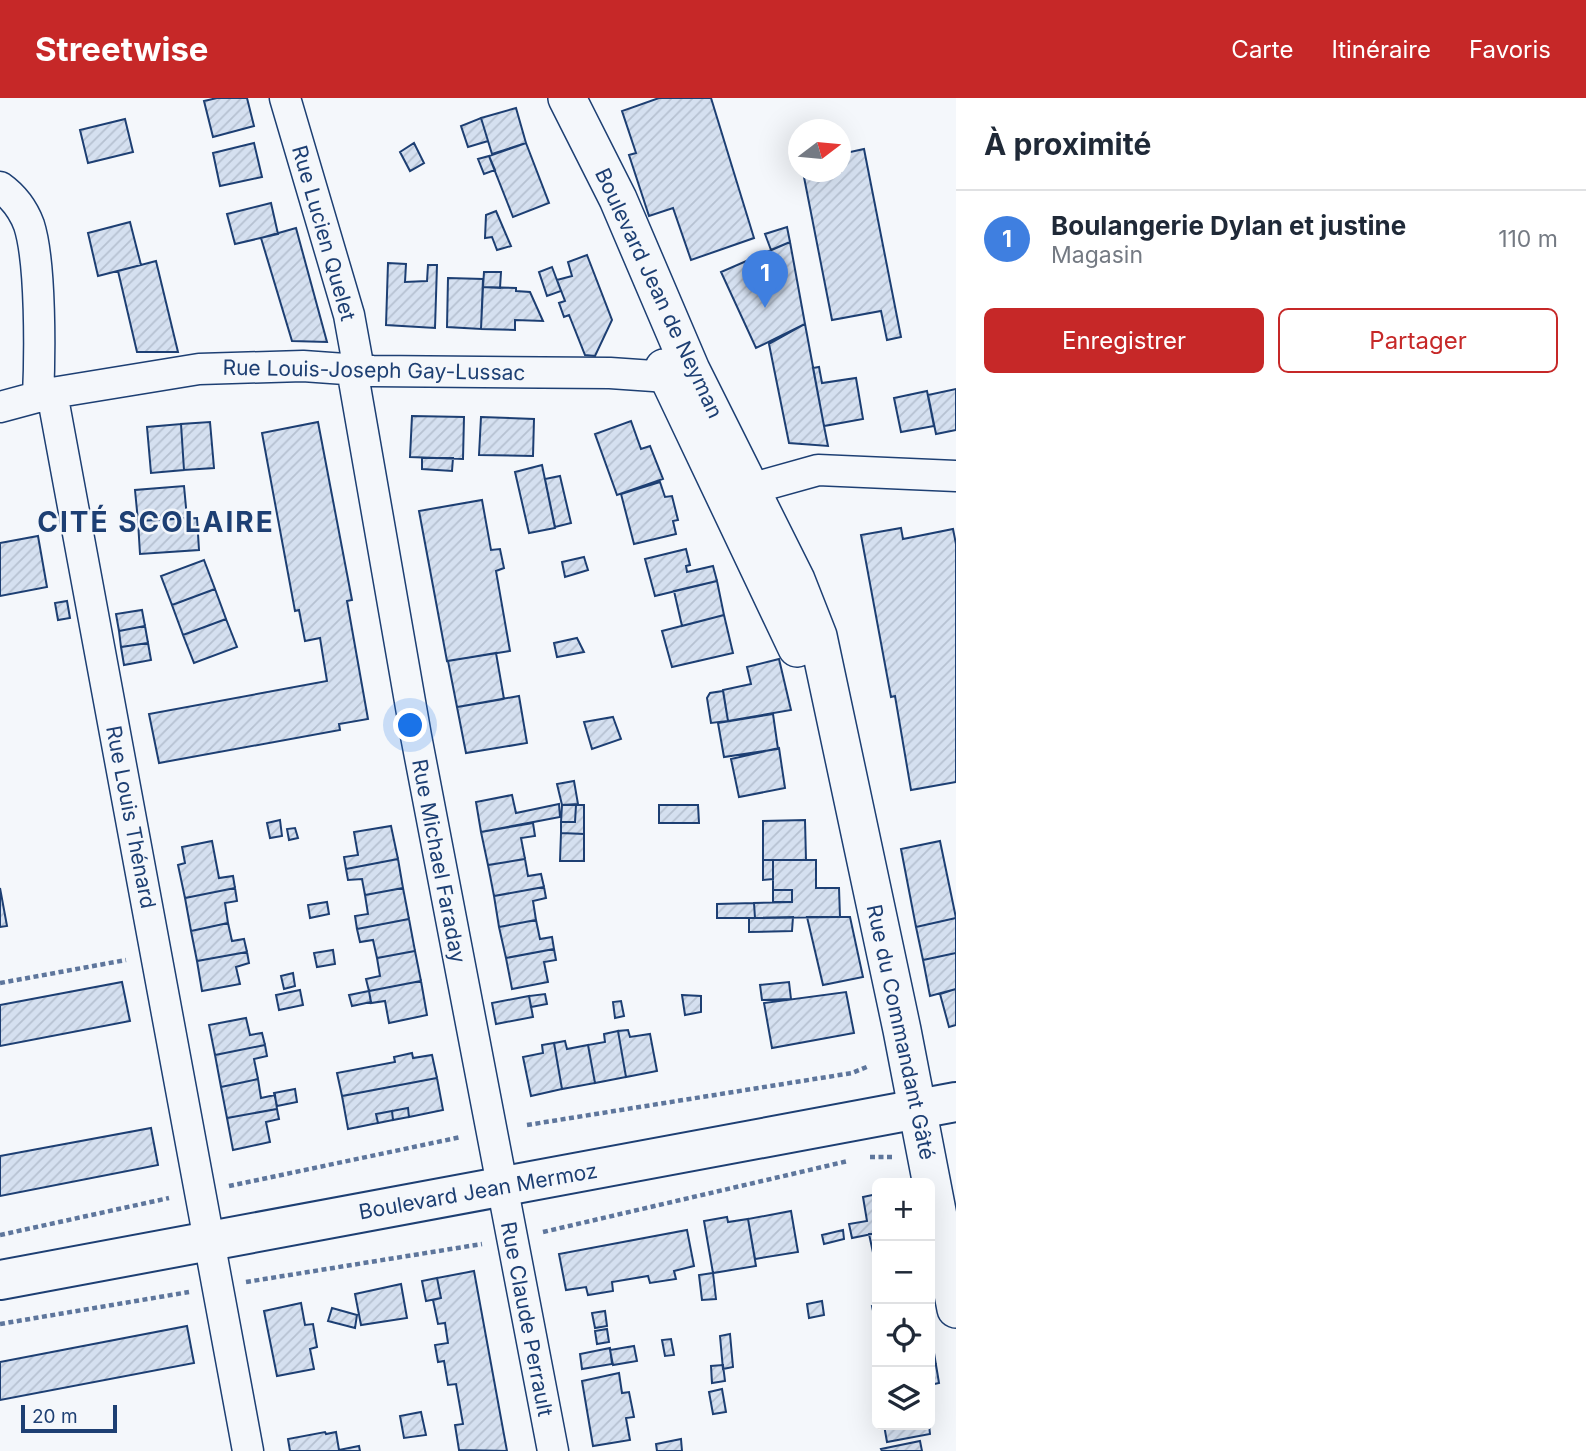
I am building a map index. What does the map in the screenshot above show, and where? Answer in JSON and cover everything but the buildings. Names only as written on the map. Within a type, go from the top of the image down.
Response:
[{"type":"main road","name":"Boulevard Jean Mermoz","points":[[0,1280],[956,1102]]},
{"type":"street","name":"Rue Lucien Quelet","points":[[285,98],[349,315],[356,370]]},
{"type":"street","name":"Boulevard Jean de Neyman","points":[[567,98],[618,199],[691,370],[738,493],[668,377],[626,285],[594,200],[567,98]]},
{"type":"street","name":"Rue Louis Thénard","points":[[0,187],[11,195],[30,227],[36,267],[45,395],[156,954],[248,1451]]},
{"type":"street","name":"Rue Louis-Joseph Gay-Lussac","points":[[0,407],[45,395],[199,369],[303,366],[356,370],[610,373],[668,377]]},
{"type":"street","name":"Rue Michael Faraday","points":[[356,370],[416,736],[501,1187]]},
{"type":"street","points":[[738,493],[818,470],[956,476]]},
{"type":"street","name":"Rue du Commandant Gâté","points":[[738,493],[765,575],[843,755],[918,1109],[956,1309]]},
{"type":"street","name":"Rue Claude Perrault","points":[[501,1187],[553,1451]]},
{"type":"path","points":[[0,983],[156,954]]},
{"type":"path","points":[[527,1125],[852,1073],[869,1066]]},
{"type":"path","points":[[867,1157],[902,1157]]},
{"type":"path","points":[[532,1234],[854,1160]]},
{"type":"place","name":"Boulangerie Dylan et justine","points":[[765,308]]},
{"type":"district","name":"CITÉ SCOLAIRE","points":[[156,522]]}]
